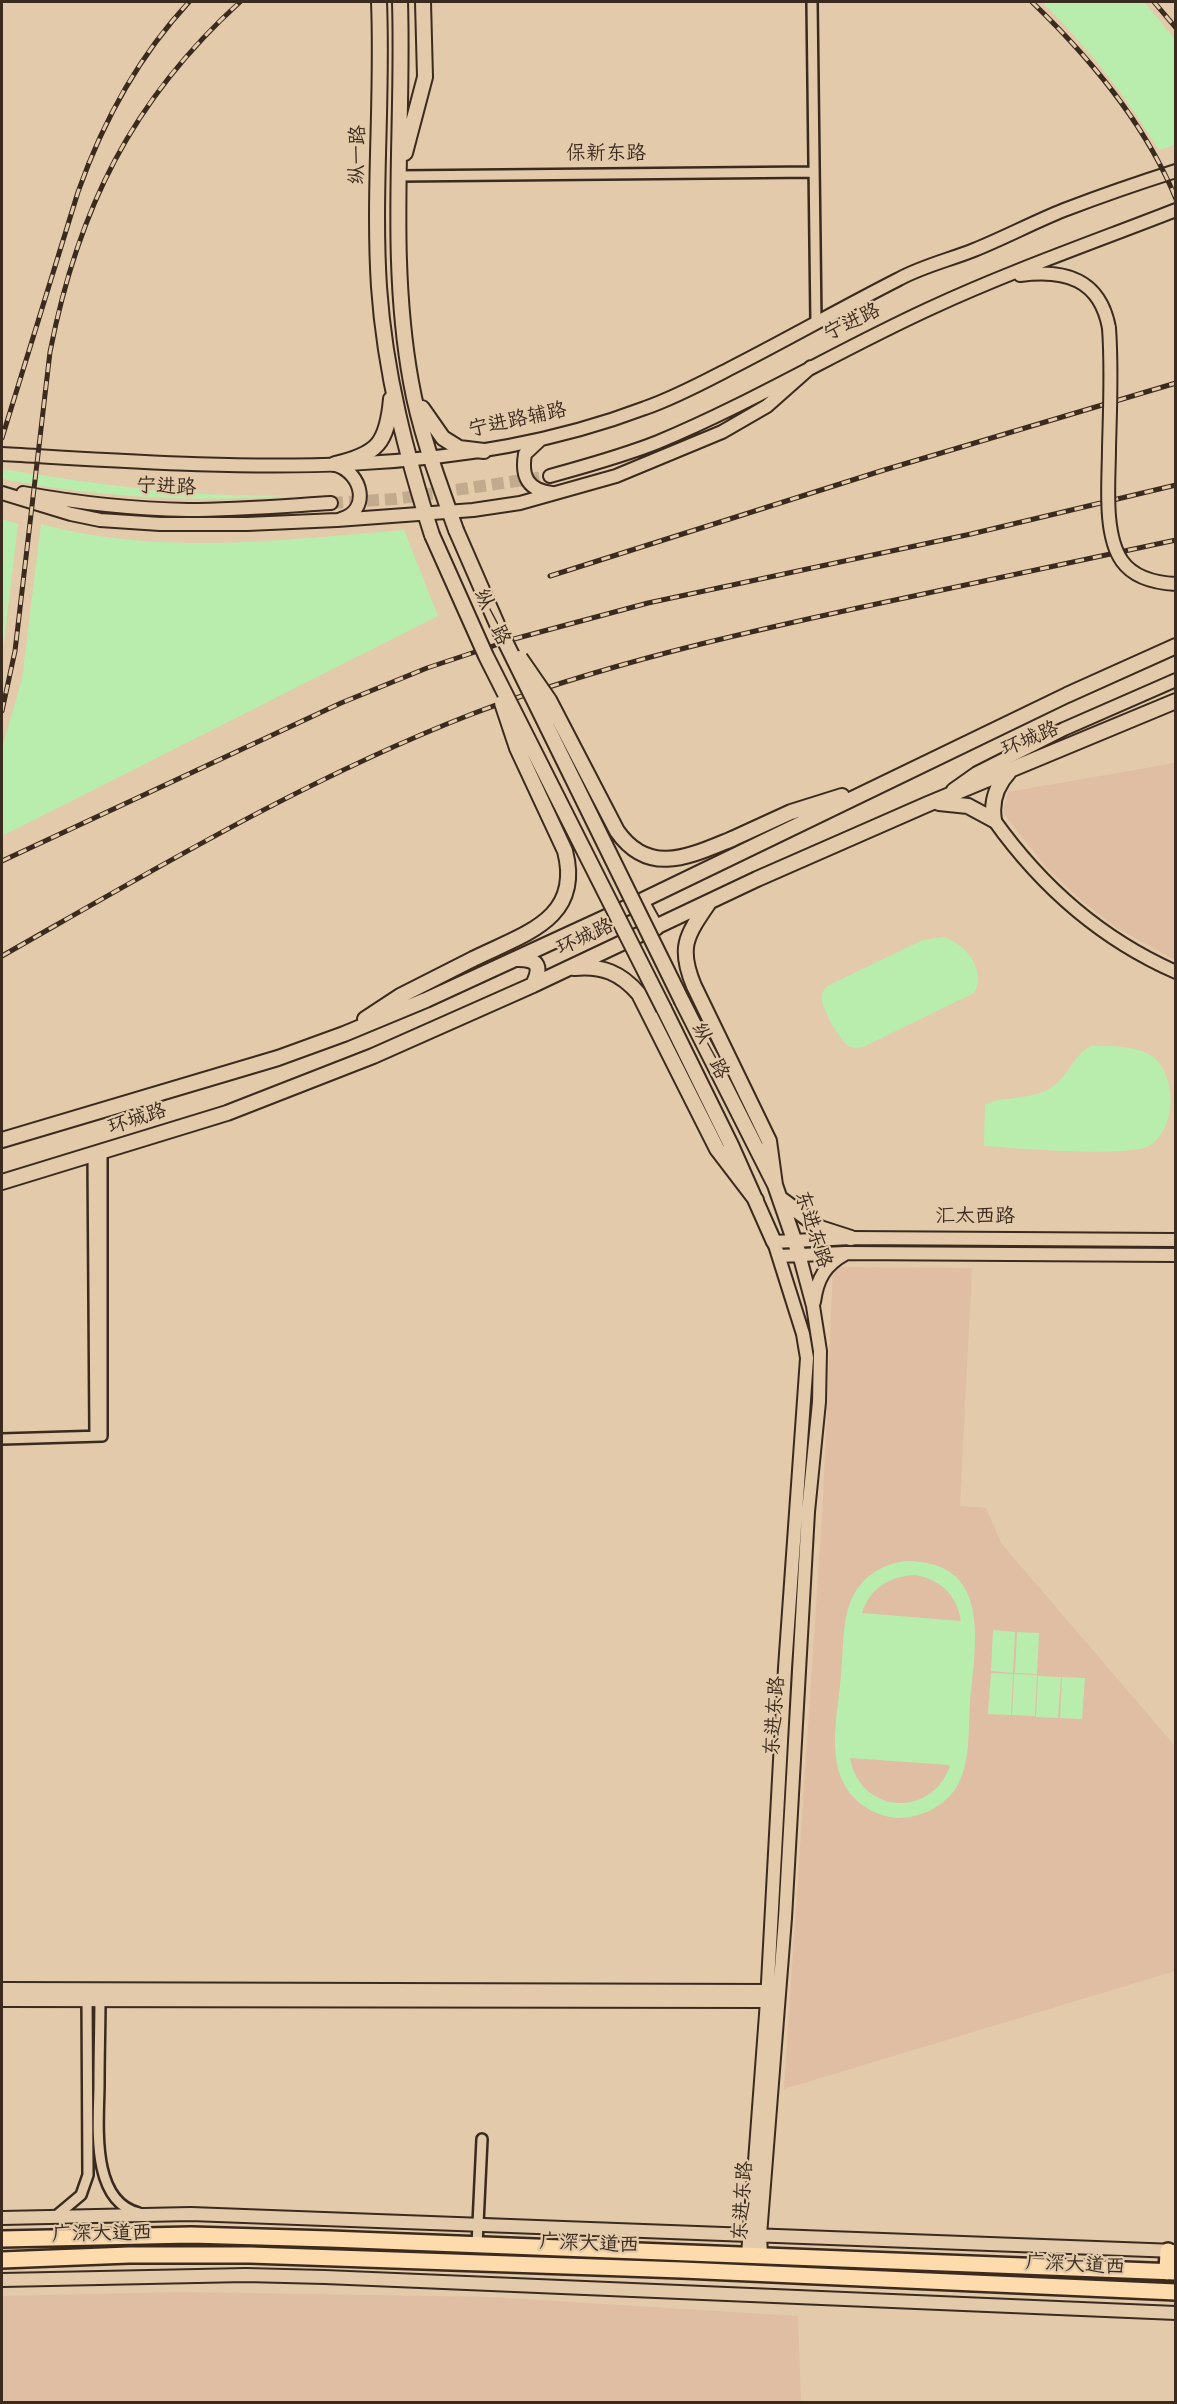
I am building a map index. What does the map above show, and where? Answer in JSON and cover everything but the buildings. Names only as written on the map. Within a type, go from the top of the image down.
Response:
[{"type":"highway","name":"广深大道西","points":[[2,2239],[191,2235],[1171,2272]]},
{"type":"highway","points":[[1171,2272],[1172,2251]]},
{"type":"highway","name":"广深大道西","points":[[2,2259],[250,2255],[910,2279],[1176,2292]]},
{"type":"highway","points":[[1129,2291],[1176,2300]]},
{"type":"main road","name":"纵一路","points":[[379,2],[381,72],[378,257],[382,320],[392,388],[408,459],[432,536],[486,656],[664,1009],[756,1200]]},
{"type":"main road","name":"纵一路","points":[[400,2],[400,287],[411,384],[430,457],[456,530],[500,631],[778,1192]]},
{"type":"main road","points":[[399,176],[425,77],[423,2]]},
{"type":"main road","points":[[411,384],[421,407],[443,438],[459,448],[484,451]]},
{"type":"main road","points":[[335,464],[366,455],[377,447],[385,435],[392,388]]},
{"type":"main road","points":[[500,631],[542,688],[617,831],[630,847],[650,857],[674,859],[686,857],[814,804],[876,787]]},
{"type":"main road","name":"环城路","points":[[344,1034],[518,959],[1067,694],[1176,646]]},
{"type":"main road","points":[[2,1140],[215,1077],[344,1034],[400,996],[538,927],[550,918],[565,896],[569,874],[565,850],[517,748],[486,656]]},
{"type":"main road","name":"环城路","points":[[2,1182],[227,1113],[300,1086],[533,986],[758,879],[928,804],[1176,701]]},
{"type":"main road","points":[[994,820],[993,806],[996,791],[1009,772]]},
{"type":"main road","points":[[928,804],[958,804],[977,810],[994,820]]},
{"type":"main road","points":[[641,901],[656,928]]},
{"type":"main road","points":[[708,903],[692,926],[685,945],[686,964],[694,986],[769,1141],[778,1192],[820,1228],[851,1238]]},
{"type":"main road","points":[[518,959],[529,959],[535,962],[538,975],[533,986]]},
{"type":"main road","points":[[566,969],[594,967],[618,975],[632,986],[648,1008],[717,1149],[756,1200]]},
{"type":"main road","points":[[648,1008],[653,993],[662,986],[677,981],[694,986]]},
{"type":"main road","name":"东进东路","points":[[778,1192],[799,1254]]},
{"type":"main road","name":"东进东路","points":[[756,1200],[774,1242]]},
{"type":"street","points":[[812,2],[816,323]]},
{"type":"street","name":"宁进路辅路","points":[[2,453],[196,465],[335,464],[484,451],[542,439],[600,424],[648,408],[696,386],[902,277],[938,261],[972,251],[1064,210],[1176,171]]},
{"type":"street","name":"保新东路","points":[[399,176],[813,172]]},
{"type":"street","name":"宁进路","points":[[550,476],[604,461],[657,442],[990,282],[1176,210]]},
{"type":"street","points":[[990,282],[1045,273],[1072,278],[1092,290],[1100,300],[1109,328],[1109,495],[1113,539],[1121,558],[1135,573],[1154,581],[1176,584]]},
{"type":"street","points":[[2,491],[70,514],[130,523],[214,525],[337,520],[449,511],[520,502],[616,476],[722,432],[767,406],[811,367]]},
{"type":"street","points":[[542,439],[525,454],[524,475],[531,485],[542,492],[556,493]]},
{"type":"street","points":[[335,464],[352,473],[360,490],[357,508],[345,518],[337,520]]},
{"type":"street","name":"宁进路","points":[[2,491],[81,502],[152,508],[224,509],[331,503]]},
{"type":"street","points":[[943,798],[977,773],[1064,729],[1176,680]]},
{"type":"street","points":[[994,820],[1038,876],[1073,908],[1121,944],[1176,972]]},
{"type":"street","points":[[2,1439],[98,1436],[98,1154]]},
{"type":"street","name":"汇太西路","points":[[774,1242],[851,1238],[1176,1240]]},
{"type":"street","name":"东进东路","points":[[773,1996],[787,1646],[807,1358],[803,1334],[774,1242]]},
{"type":"street","points":[[813,1306],[816,1290],[824,1271],[829,1264],[845,1253]]},
{"type":"street","name":"汇太西路","points":[[779,1256],[845,1253],[1176,1255]]},
{"type":"street","name":"东进东路","points":[[754,2255],[808,1512],[819,1402],[820,1351],[813,1306],[799,1254]]},
{"type":"street","points":[[2,1989],[93,1994],[773,1996]]},
{"type":"street","points":[[2,2000],[93,1994]]},
{"type":"street","points":[[93,1994],[99,2154],[106,2181],[116,2200],[128,2210],[147,2214]]},
{"type":"street","points":[[56,2217],[81,2195],[87,2175],[93,1994]]},
{"type":"street","points":[[477,2245],[482,2139]]},
{"type":"street","points":[[2,2218],[147,2214],[1172,2251]]},
{"type":"street","points":[[447,2282],[448,2261]]},
{"type":"street","points":[[2,2280],[246,2275],[1176,2313]]},
{"type":"shaded area","points":[[1176,763],[1175,960],[1117,928],[1081,900],[1047,868],[1003,813],[1008,792]]},
{"type":"shaded area","points":[[833,1267],[972,1268],[960,1506],[986,1508],[1001,1543],[1175,1746],[1175,1971],[784,2089],[823,1501]]},
{"type":"shaded area","points":[[182,2292],[490,2297],[798,2316],[801,2402],[2,2402],[2,2296]]},
{"type":"green space","points":[[1042,2],[1144,2],[1175,39],[1175,145],[1159,150],[1105,72]]},
{"type":"green space","points":[[2,469],[151,490],[225,495],[301,495],[226,499],[113,495],[2,479]]},
{"type":"green space","points":[[2,519],[18,524],[2,659]]},
{"type":"green space","points":[[41,524],[86,534],[176,543],[268,541],[404,530],[438,616],[2,836],[2,748],[22,679]]},
{"type":"green space","points":[[943,937],[959,945],[972,959],[978,976],[978,984],[974,993],[863,1047],[853,1048],[845,1043],[832,1025],[823,1005],[822,996],[827,986],[923,940]]},
{"type":"green space","points":[[1091,1046],[1115,1046],[1140,1050],[1154,1057],[1162,1066],[1170,1090],[1171,1103],[1165,1128],[1158,1138],[1149,1146],[1136,1150],[1118,1151],[1095,1152],[984,1146],[985,1104],[1033,1095],[1049,1089]]},
{"type":"green space","points":[[898,1562],[934,1564],[953,1575],[966,1590],[973,1610],[975,1633],[968,1747],[961,1779],[951,1795],[938,1806],[923,1814],[898,1818],[869,1809],[848,1790],[836,1760],[835,1743],[844,1632],[851,1600],[860,1585],[871,1574]],"holes":[[[915,1575],[932,1580],[946,1590],[956,1603],[961,1621],[862,1613],[870,1597],[882,1585],[897,1578]],[[850,1758],[949,1765],[950,1766],[941,1783],[928,1795],[913,1802],[897,1803],[881,1799],[867,1790],[856,1777]]]},
{"type":"green space","points":[[993,1630],[1015,1632],[1013,1673],[991,1671]]},
{"type":"green space","points":[[1017,1632],[1039,1633],[1037,1674],[1015,1673]]},
{"type":"green space","points":[[991,1673],[1013,1674],[1011,1715],[988,1714]]},
{"type":"green space","points":[[1014,1674],[1037,1675],[1035,1716],[1012,1715]]},
{"type":"green space","points":[[1038,1676],[1061,1677],[1058,1718],[1036,1717]]},
{"type":"green space","points":[[1062,1677],[1085,1678],[1082,1719],[1060,1718]]},
{"type":"tunnel","points":[[331,503],[395,499],[550,476]]},
{"type":"railway","points":[[2,438],[78,192],[99,140],[138,68],[189,2]]},
{"type":"railway","points":[[2,711],[15,651],[50,352],[76,251],[94,204],[115,160],[140,118],[169,78],[202,39],[240,2]]},
{"type":"railway","points":[[1032,2],[1075,46],[1114,93],[1149,144],[1176,199]]},
{"type":"railway","points":[[1154,2],[1176,28]]},
{"type":"railway","points":[[550,576],[884,470],[1176,383]]},
{"type":"railway","points":[[2,861],[341,703],[427,668],[514,639],[648,603],[971,534],[1176,485]]},
{"type":"railway","points":[[2,956],[174,858],[291,796],[411,739],[521,696],[668,652],[767,628],[1176,540]]}]
